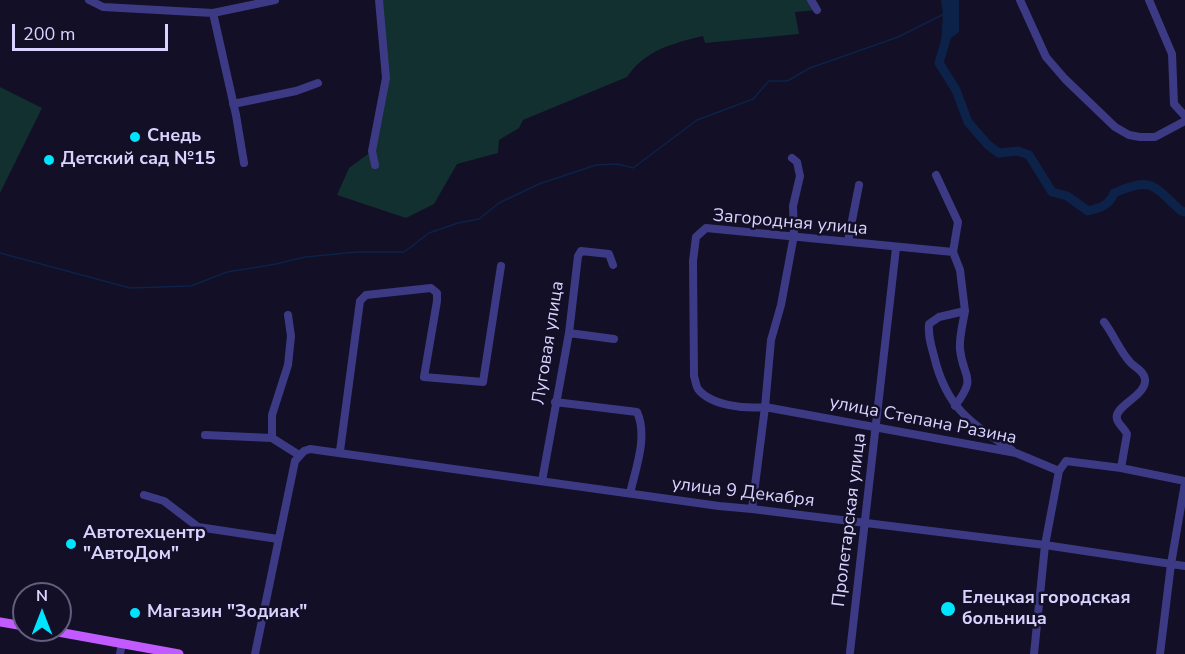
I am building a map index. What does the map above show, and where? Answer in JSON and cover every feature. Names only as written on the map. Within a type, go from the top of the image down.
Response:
[{"type":"main road","points":[[72,634],[179,654]]},
{"type":"street","points":[[89,0],[103,7],[213,13],[275,0]]},
{"type":"street","points":[[375,165],[372,152],[386,78],[379,0]]},
{"type":"street","points":[[811,0],[817,10]]},
{"type":"street","points":[[1020,0],[1046,57],[1065,79],[1115,127],[1140,138],[1155,137],[1185,121]]},
{"type":"street","points":[[1149,0],[1172,54],[1174,104],[1185,116]]},
{"type":"street","points":[[213,13],[244,163]]},
{"type":"street","points":[[233,104],[296,91],[318,83]]},
{"type":"street","points":[[752,508],[771,340],[781,305],[794,235],[793,206],[800,176],[797,162],[792,158]]},
{"type":"street","points":[[936,175],[958,222],[953,252],[960,270],[964,311],[960,346],[961,359],[968,376],[968,386],[955,406]]},
{"type":"street","points":[[848,240],[859,186]]},
{"type":"street","name":"Загородная улица","points":[[718,403],[698,389],[694,376],[693,261],[696,237],[706,228],[953,252]]},
{"type":"street","name":"Пролетарская улица","points":[[850,652],[896,248]]},
{"type":"street","name":"Луговая улица","points":[[542,481],[569,333],[578,256],[581,251],[609,254],[613,265]]},
{"type":"street","points":[[340,452],[360,301],[366,295],[431,288],[437,293],[437,301],[424,377],[483,382],[501,266]]},
{"type":"street","points":[[964,311],[939,317],[928,324],[928,334],[940,381],[955,406],[984,432],[1016,453]]},
{"type":"street","points":[[272,438],[272,415],[288,365],[291,336],[288,315]]},
{"type":"street","points":[[1104,322],[1130,362],[1144,376],[1145,382],[1139,392],[1118,411],[1116,416],[1127,434],[1121,468]]},
{"type":"street","points":[[569,333],[614,339]]},
{"type":"street","points":[[555,402],[637,412],[642,423],[640,446],[630,493]]},
{"type":"street","name":"улица Степана Разина","points":[[718,403],[750,409],[765,407],[1016,453],[1059,471]]},
{"type":"street","points":[[205,435],[272,438],[299,455],[295,461],[255,654]]},
{"type":"street","name":"улица 9 Декабря","points":[[299,455],[310,448],[720,506],[752,508],[1046,545],[1185,566]]},
{"type":"street","points":[[1034,654],[1046,545],[1059,471],[1066,461],[1121,468],[1185,482],[1171,564],[1160,654]]},
{"type":"street","points":[[144,495],[164,501],[198,527],[278,539]]},
{"type":"street","points":[[120,654],[122,643]]},
{"type":"green space","points":[[379,0],[811,0],[817,10],[795,12],[799,34],[705,43],[703,36],[651,54],[642,60],[627,77],[523,120],[519,128],[499,140],[498,153],[457,164],[434,204],[406,218],[337,195],[349,168],[372,151],[385,85]]},
{"type":"green space","points":[[0,87],[42,108],[0,193]]},
{"type":"water","points":[[941,0],[959,0],[959,32],[945,43],[941,42],[943,14]]},
{"type":"waterway","points":[[0,253],[130,288],[191,286],[227,272],[305,257],[357,252],[404,252],[429,233],[458,223],[479,219],[499,203],[539,184],[596,165],[618,164],[633,168],[697,120],[753,99],[769,81],[787,81],[810,68],[898,37],[944,14]]},
{"type":"waterway","points":[[948,32],[939,63],[956,90],[968,122],[988,145],[999,153],[1018,151],[1029,155],[1052,192],[1067,196],[1088,211],[1107,203],[1114,193],[1145,184],[1158,189],[1181,211],[1185,212]]},
{"type":"place","name":"Снедь","points":[[135,137]]},
{"type":"place","name":"Детский сад №15","points":[[49,160]]},
{"type":"place","name":"Автотехцентр \"АвтоДом\"","points":[[71,544]]},
{"type":"place","name":"Елецкая городская больница","points":[[948,609]]},
{"type":"place","name":"Магазин \"Зодиак\"","points":[[135,613]]}]
